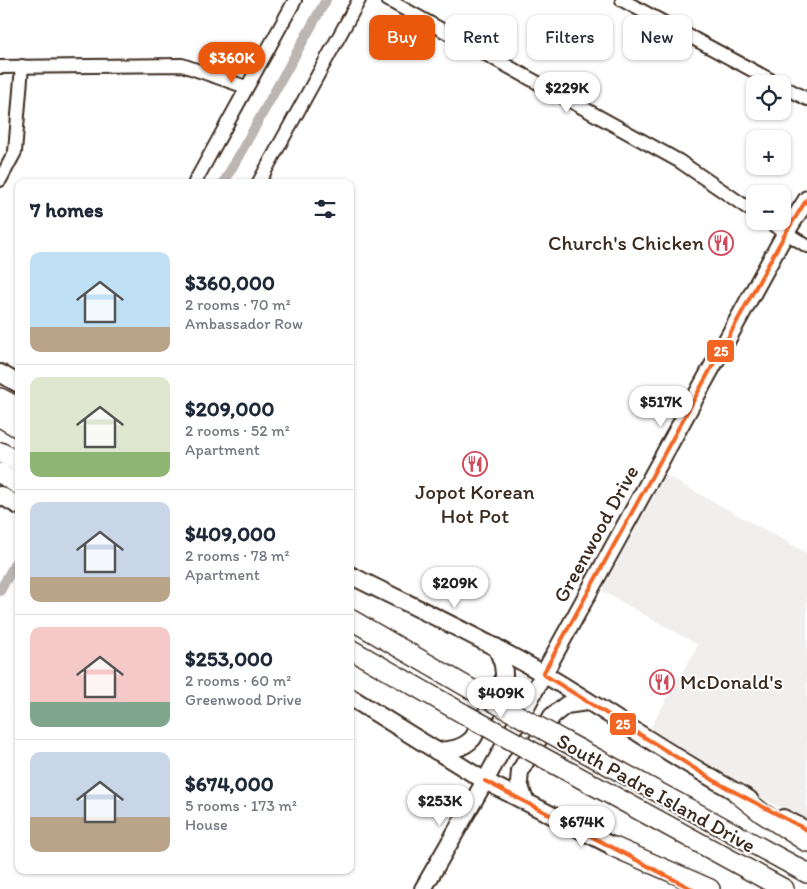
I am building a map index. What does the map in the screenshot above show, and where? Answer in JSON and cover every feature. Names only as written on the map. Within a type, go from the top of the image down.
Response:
[{"type":"highway","points":[[0,398],[15,406]]},
{"type":"highway","points":[[0,417],[15,426]]},
{"type":"highway","points":[[0,452],[15,460]]},
{"type":"highway","points":[[0,473],[15,482]]},
{"type":"highway","name":"South Padre Island Drive","points":[[354,621],[476,692],[807,874]]},
{"type":"highway","name":"South Padre Island Drive","points":[[354,651],[464,714],[784,889]]},
{"type":"highway","points":[[737,793],[762,813],[807,842]]},
{"type":"highway","points":[[614,847],[710,889]]},
{"type":"main road","name":"Greenwood Drive","points":[[423,889],[485,781],[807,199]]},
{"type":"main road","points":[[0,373],[15,382]]},
{"type":"main road","points":[[0,495],[15,504]]},
{"type":"main road","points":[[354,577],[496,647],[737,793],[807,830]]},
{"type":"main road","points":[[436,751],[459,748],[467,744],[472,738],[503,683],[504,664],[496,647]]},
{"type":"main road","points":[[354,700],[485,781],[692,889]]},
{"type":"main road","points":[[524,801],[519,783],[520,771],[552,716],[566,705],[587,702]]},
{"type":"street","points":[[197,179],[295,0]]},
{"type":"street","points":[[260,179],[359,0]]},
{"type":"street","points":[[388,0],[679,161],[746,207]]},
{"type":"street","points":[[622,0],[761,75]]},
{"type":"street","points":[[0,67],[182,65],[246,87]]},
{"type":"street","points":[[0,180],[15,152],[22,66]]},
{"type":"street","points":[[791,91],[807,99]]},
{"type":"street","points":[[780,230],[807,246]]},
{"type":"shaded area","points":[[665,475],[807,553],[807,822],[762,798],[650,728],[698,645],[602,591]]},
{"type":"waterway","points":[[226,179],[326,0]]},
{"type":"waterway","points":[[0,591],[15,563]]},
{"type":"transit line","name":"25","points":[[807,199],[785,234],[543,674],[718,783],[807,830]]},
{"type":"transit line","name":"25","points":[[485,781],[692,889]]},
{"type":"place","name":"Church's Chicken","points":[[721,243]]},
{"type":"place","name":"Jopot Korean Hot Pot","points":[[475,464]]},
{"type":"place","name":"McDonald's","points":[[662,682]]}]
